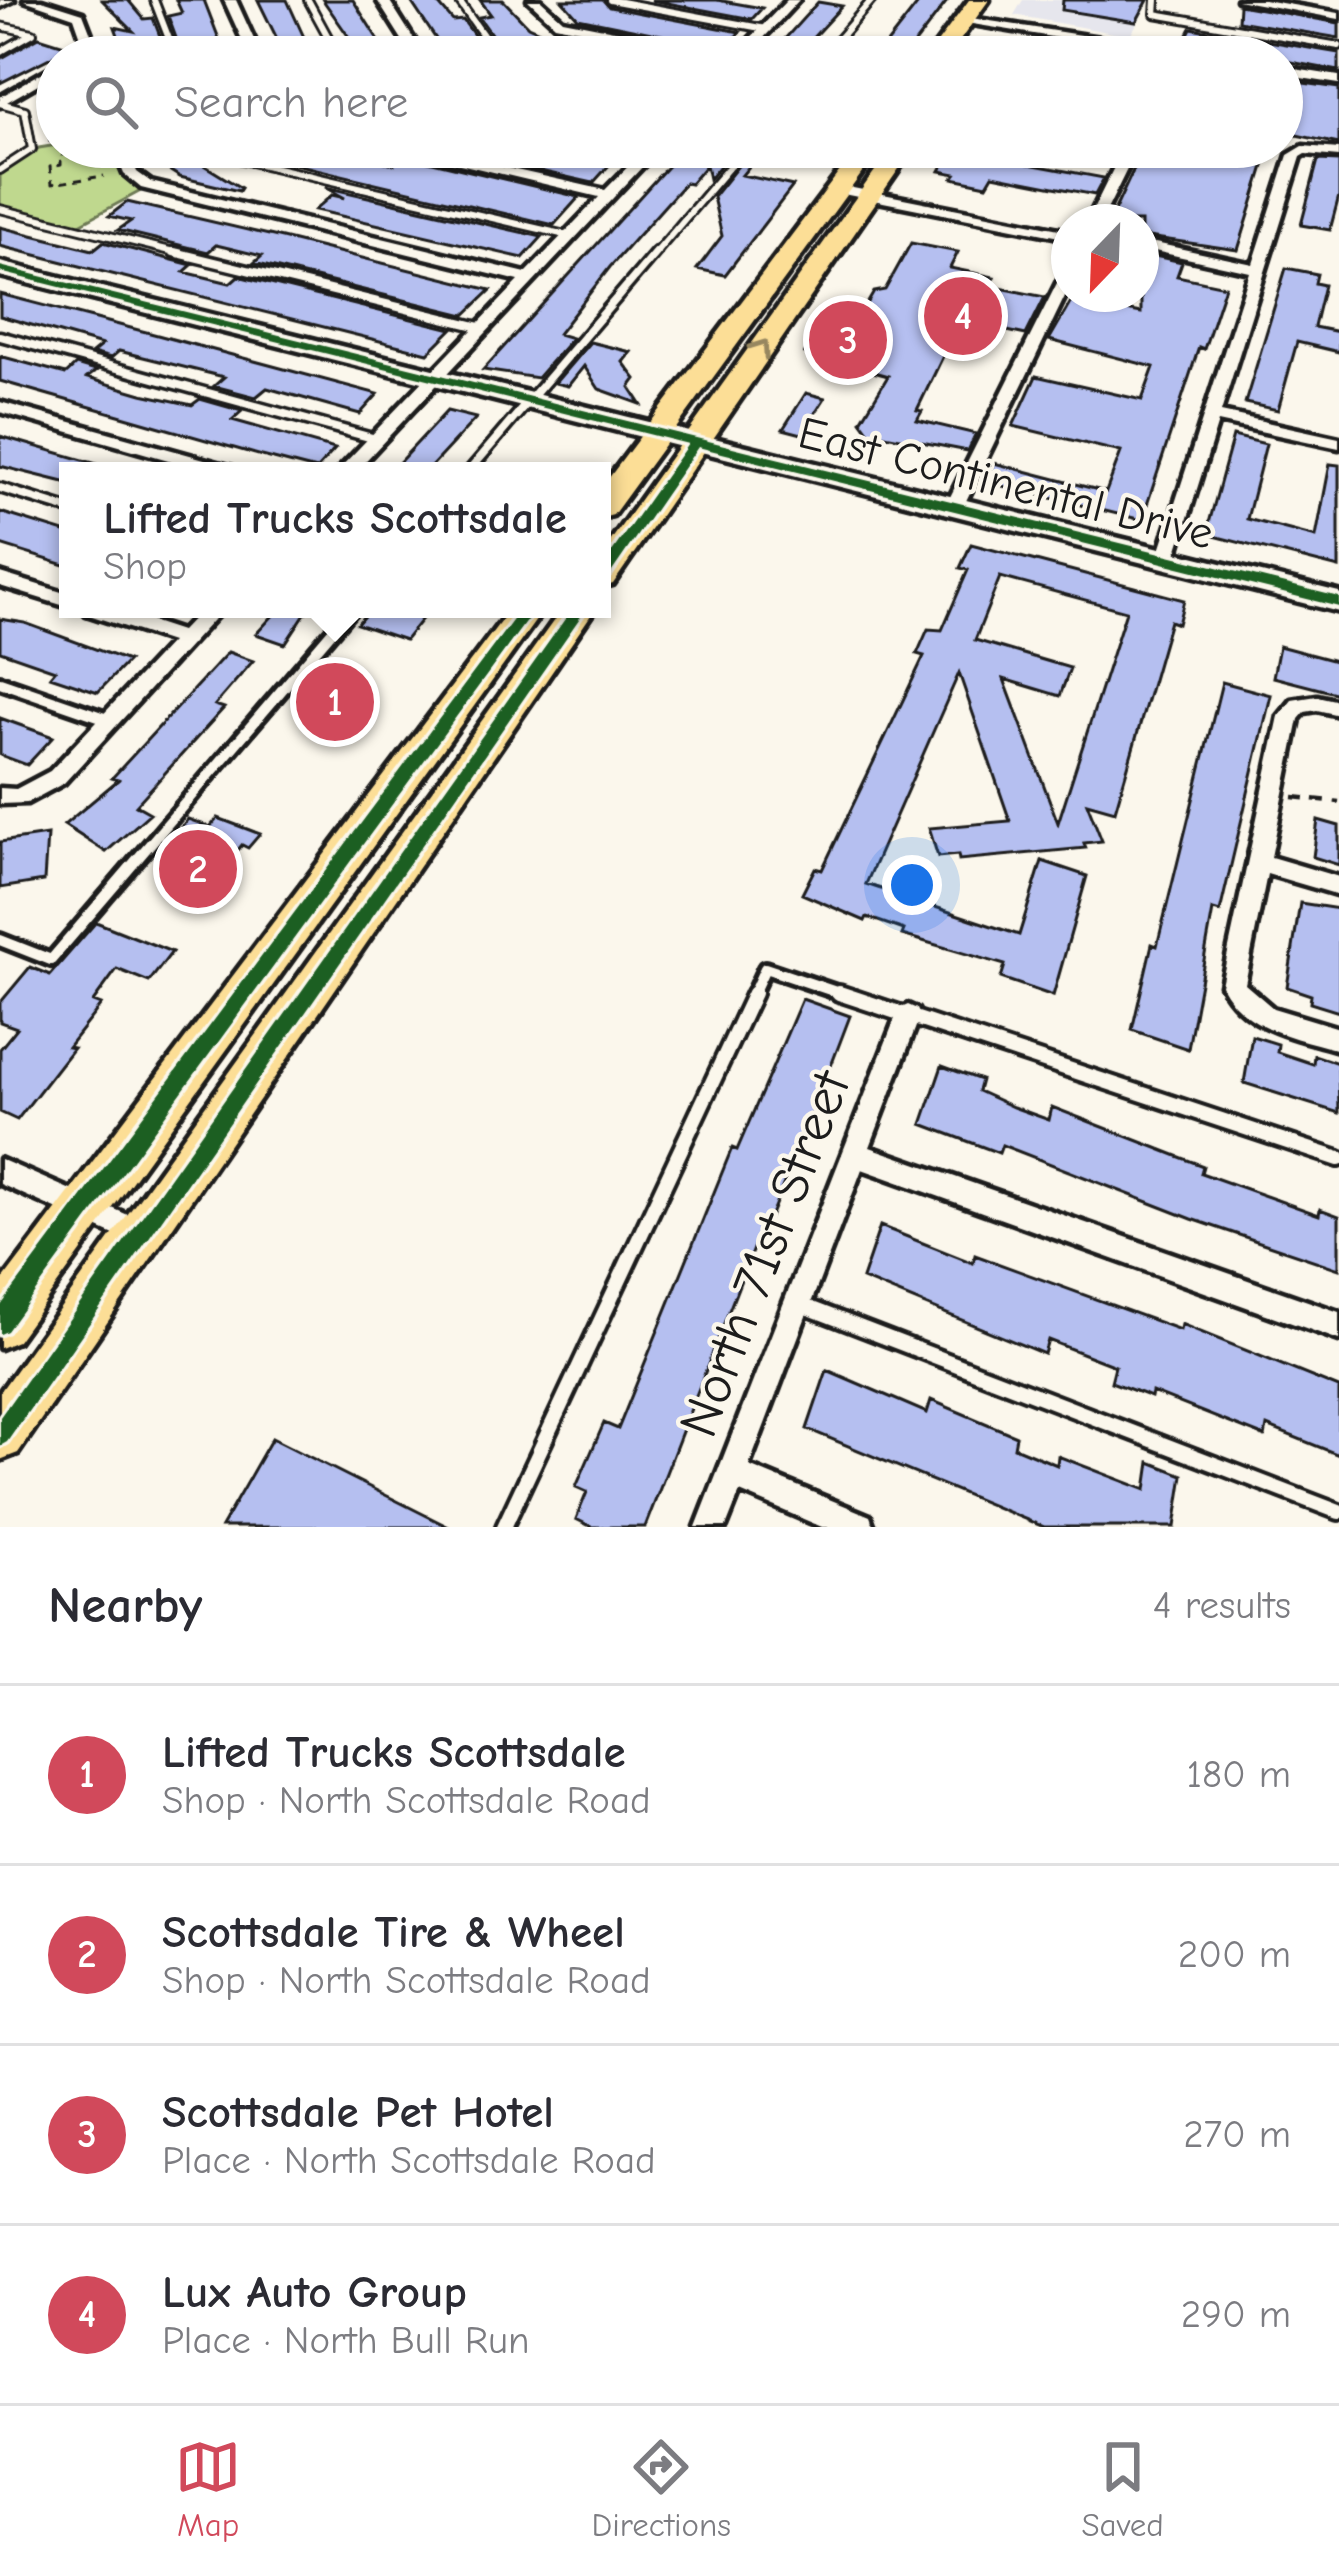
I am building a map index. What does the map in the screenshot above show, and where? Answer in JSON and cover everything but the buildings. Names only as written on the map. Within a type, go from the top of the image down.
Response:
[{"type":"main road","points":[[952,36],[979,0]]},
{"type":"main road","points":[[985,32],[1007,0]]},
{"type":"main road","points":[[611,496],[854,168]]},
{"type":"main road","points":[[611,563],[888,168]]},
{"type":"main road","points":[[0,1324],[521,618]]},
{"type":"main road","points":[[0,1435],[573,618]]},
{"type":"street","points":[[30,0],[80,15],[87,36]]},
{"type":"street","points":[[230,0],[246,36]]},
{"type":"street","points":[[383,0],[406,36]]},
{"type":"street","points":[[534,0],[559,23],[627,36]]},
{"type":"street","points":[[758,36],[790,0]]},
{"type":"street","points":[[1243,0],[1339,16]]},
{"type":"street","points":[[964,20],[985,32],[1017,36]]},
{"type":"street","points":[[1303,74],[1339,80]]},
{"type":"street","points":[[0,102],[36,81]]},
{"type":"street","points":[[1303,150],[1339,153]]},
{"type":"street","points":[[129,168],[146,185],[530,279]]},
{"type":"street","points":[[489,168],[609,195]]},
{"type":"street","points":[[354,462],[634,168]]},
{"type":"street","points":[[1103,204],[1121,168]]},
{"type":"street","points":[[1166,560],[1291,168]]},
{"type":"street","points":[[838,189],[1051,231]]},
{"type":"street","points":[[1159,249],[1256,274]]},
{"type":"street","points":[[1159,258],[1256,274]]},
{"type":"street","name":"East Continental Drive","points":[[0,269],[352,359],[390,376],[435,380],[1339,602]]},
{"type":"street","points":[[955,505],[1051,310]]},
{"type":"street","points":[[0,406],[196,462]]},
{"type":"street","points":[[1210,415],[1339,443]]},
{"type":"street","points":[[0,579],[59,598]]},
{"type":"street","points":[[121,618],[185,639]]},
{"type":"street","points":[[10,797],[57,777],[205,618]]},
{"type":"street","points":[[1339,708],[1299,705],[1289,716],[1233,985],[1240,1002],[1264,1016],[1339,1039]]},
{"type":"street","points":[[1261,863],[1339,886]]},
{"type":"street","name":"North 71st Street","points":[[711,1527],[908,1016]]},
{"type":"street","points":[[855,1154],[1339,1326]]},
{"type":"street","points":[[0,1171],[142,1234]]},
{"type":"street","points":[[731,1474],[859,1527]]},
{"type":"lane","points":[[154,0],[168,36]]},
{"type":"lane","points":[[308,0],[328,36]]},
{"type":"lane","points":[[458,0],[484,36]]},
{"type":"lane","points":[[610,0],[766,29]]},
{"type":"lane","points":[[841,36],[872,0]]},
{"type":"lane","points":[[1156,0],[1155,14],[1282,36]]},
{"type":"lane","points":[[0,26],[32,33],[0,52]]},
{"type":"lane","points":[[1303,40],[1339,46]]},
{"type":"lane","points":[[0,102],[25,110],[32,149],[0,170]]},
{"type":"lane","points":[[277,168],[570,236]]},
{"type":"lane","points":[[477,462],[728,168]]},
{"type":"lane","points":[[0,209],[484,328]]},
{"type":"lane","points":[[0,336],[376,439]]},
{"type":"lane","points":[[0,488],[59,506]]},
{"type":"lane","points":[[0,940],[51,960],[343,618]]},
{"type":"lane","points":[[0,682],[110,720]]},
{"type":"lane","points":[[504,1527],[765,968],[1339,1159]]},
{"type":"lane","points":[[796,1303],[1339,1512]]},
{"type":"path","points":[[50,168],[52,184],[104,176]]},
{"type":"path","points":[[1293,797],[1339,802]]},
{"type":"shaded area","points":[[1023,0],[1150,0],[1130,36],[1014,15]]},
{"type":"green space","points":[[36,150],[36,168],[130,168],[150,186],[78,225],[0,206],[0,173]]},
{"type":"cycle path","points":[[0,269],[1339,602]]},
{"type":"cycle path","points":[[611,563],[694,444]]},
{"type":"cycle path","points":[[0,1324],[521,618]]},
{"type":"cycle path","points":[[0,1435],[573,618]]},
{"type":"place","name":"Lux Auto Group","points":[[963,316]]},
{"type":"place","name":"Scottsdale Pet Hotel","points":[[848,340]]},
{"type":"place","name":"Lifted Trucks Scottsdale","points":[[335,702]]},
{"type":"place","name":"Scottsdale Tire & Wheel","points":[[198,869]]}]
